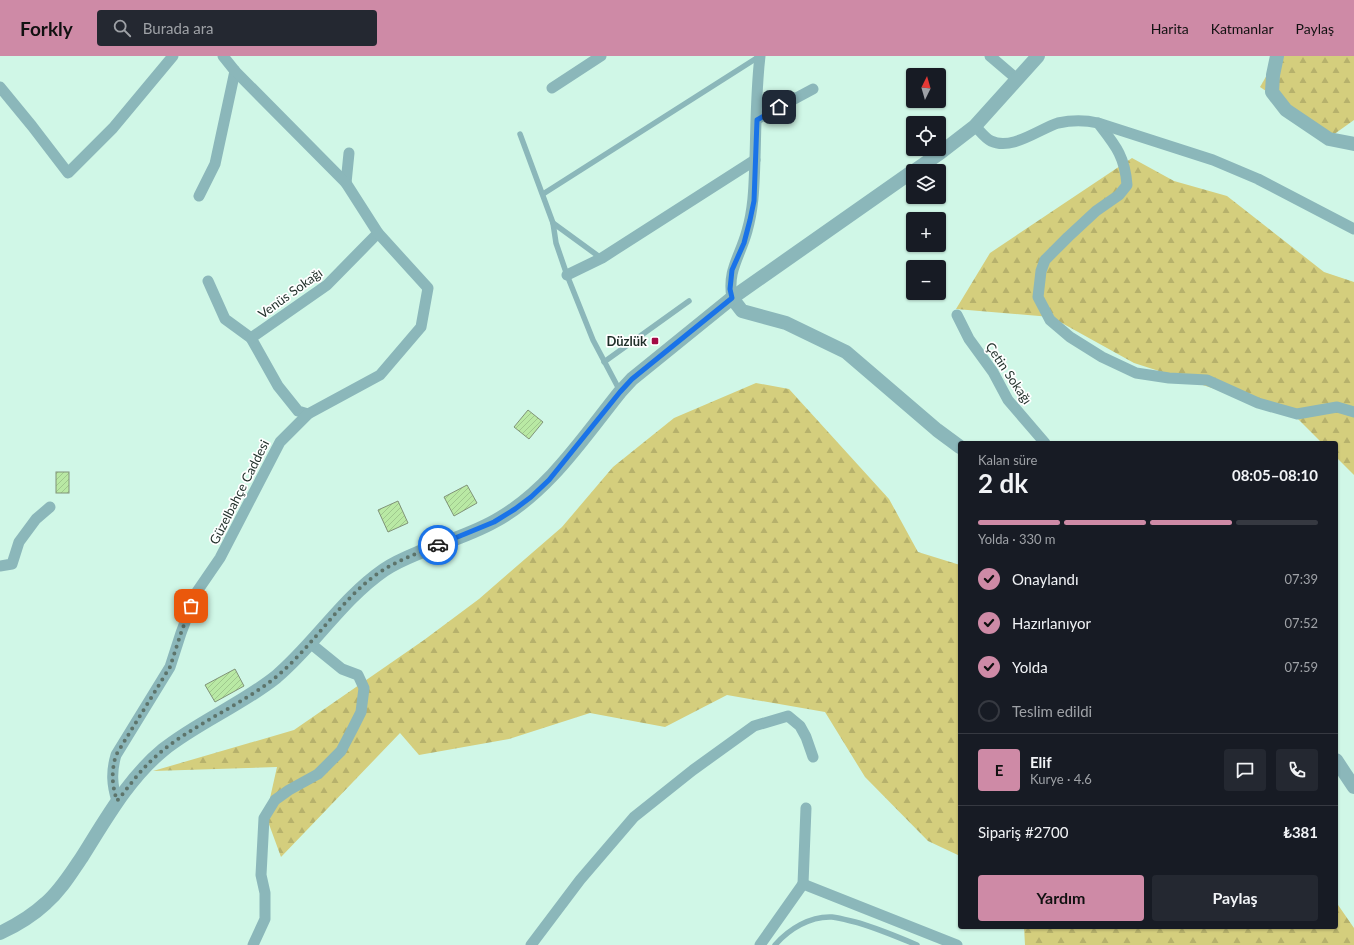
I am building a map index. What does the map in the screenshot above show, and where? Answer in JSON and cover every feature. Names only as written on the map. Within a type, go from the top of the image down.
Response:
[{"type":"street","points":[[0,87],[68,173],[113,128],[173,56]]},
{"type":"street","points":[[224,56],[235,71],[346,183],[378,233]]},
{"type":"street","points":[[552,88],[601,56]]},
{"type":"street","points":[[760,56],[757,80],[754,201],[744,243],[732,270],[730,289],[732,298],[742,311],[786,323],[846,352],[937,430],[958,446]]},
{"type":"street","points":[[990,56],[1017,79]]},
{"type":"street","points":[[924,164],[975,126],[1038,56]]},
{"type":"street","points":[[1277,56],[1273,75],[1272,92],[1286,110],[1329,139],[1354,144]]},
{"type":"street","points":[[199,196],[215,164],[235,71]]},
{"type":"street","points":[[757,120],[813,89]]},
{"type":"street","points":[[975,126],[990,140],[999,143],[1010,143],[1067,121],[1080,120],[1098,123],[1213,160],[1258,179],[1354,229]]},
{"type":"street","points":[[1098,123],[1117,147],[1124,161],[1127,185],[1119,195],[1090,216],[1045,260],[1041,271],[1038,297],[1050,320],[1070,337],[1102,357],[1136,373],[1169,378],[1207,380],[1258,403],[1297,414],[1337,407],[1354,412]]},
{"type":"street","points":[[346,183],[349,153]]},
{"type":"street","points":[[567,275],[602,258],[755,160]]},
{"type":"street","points":[[0,933],[30,916],[46,903],[61,887],[117,801],[146,765],[188,732],[257,692],[277,676],[359,590],[389,566],[494,522],[531,497],[549,480],[632,379],[732,298],[906,176]]},
{"type":"street","name":"Venüs Sokağı","points":[[251,338],[327,285],[378,233]]},
{"type":"street","name":"Güzelbahçe Caddesi","points":[[117,801],[112,779],[116,755],[170,667],[196,593],[220,558],[280,442],[308,414],[380,375],[421,327],[428,288],[378,233]]},
{"type":"street","points":[[208,281],[225,319],[251,338],[278,386],[298,411],[308,414]]},
{"type":"street","name":"Çetin Sokağı","points":[[958,315],[969,339],[993,372],[1008,400],[1043,441]]},
{"type":"street","points":[[0,566],[12,564],[19,542],[36,519],[50,507]]},
{"type":"street","points":[[253,945],[265,918],[265,893],[261,875],[264,818],[274,800],[318,774],[341,751],[361,712],[364,688],[358,675],[342,669],[310,643]]},
{"type":"street","points":[[531,945],[580,880],[634,817],[693,770],[754,726],[788,716],[800,726],[813,757]]},
{"type":"street","points":[[1338,762],[1354,776]]},
{"type":"street","points":[[1338,762],[1354,787]]},
{"type":"street","points":[[760,945],[803,884],[806,808]]},
{"type":"street","points":[[803,884],[957,945]]},
{"type":"lane","points":[[543,194],[760,56]]},
{"type":"lane","points":[[520,134],[553,223],[556,243],[567,275],[593,340],[620,392]]},
{"type":"lane","points":[[553,223],[602,258]]},
{"type":"lane","points":[[604,362],[689,301]]},
{"type":"lane","points":[[775,945],[789,932],[800,925],[820,918],[832,917],[878,929],[918,945]]},
{"type":"green space","points":[[1278,56],[1354,56],[1354,120],[1333,135],[1260,87]]},
{"type":"green space","points":[[1132,158],[1174,181],[1227,196],[1324,272],[1354,282],[1354,475],[1338,459],[1338,441],[1320,441],[1293,414],[1134,363],[1051,317],[956,309],[990,253]]},
{"type":"green space","points":[[756,383],[789,389],[889,499],[918,552],[958,564],[958,855],[928,841],[865,777],[825,712],[727,695],[665,727],[590,713],[509,739],[419,755],[400,733],[281,857],[266,816],[277,767],[153,771],[294,730],[424,640],[479,599],[562,527],[613,467],[674,418]]},
{"type":"green space","points":[[1338,905],[1354,928],[1354,945],[1025,945],[1024,929],[1338,929]]},
{"type":"building","points":[[528,410],[543,422],[529,439],[514,427]]},
{"type":"building","points":[[56,472],[69,472],[69,493],[56,493]]},
{"type":"building","points":[[467,485],[477,503],[454,516],[444,497]]},
{"type":"building","points":[[398,501],[408,523],[388,532],[378,510]]},
{"type":"building","points":[[235,669],[244,686],[215,702],[205,685]]},
{"type":"way so far","points":[[191,606],[170,667],[116,755],[112,779],[117,801],[146,765],[164,750],[188,732],[257,692],[277,676],[294,661],[343,606],[373,578],[389,566],[438,545]]},
{"type":"place","name":"Düzlük","points":[[655,341]]},
{"type":"route","points":[[438,545],[494,522],[531,497],[549,480],[632,379],[732,298],[730,289],[732,270],[744,243],[754,201],[757,120],[779,107]]}]
